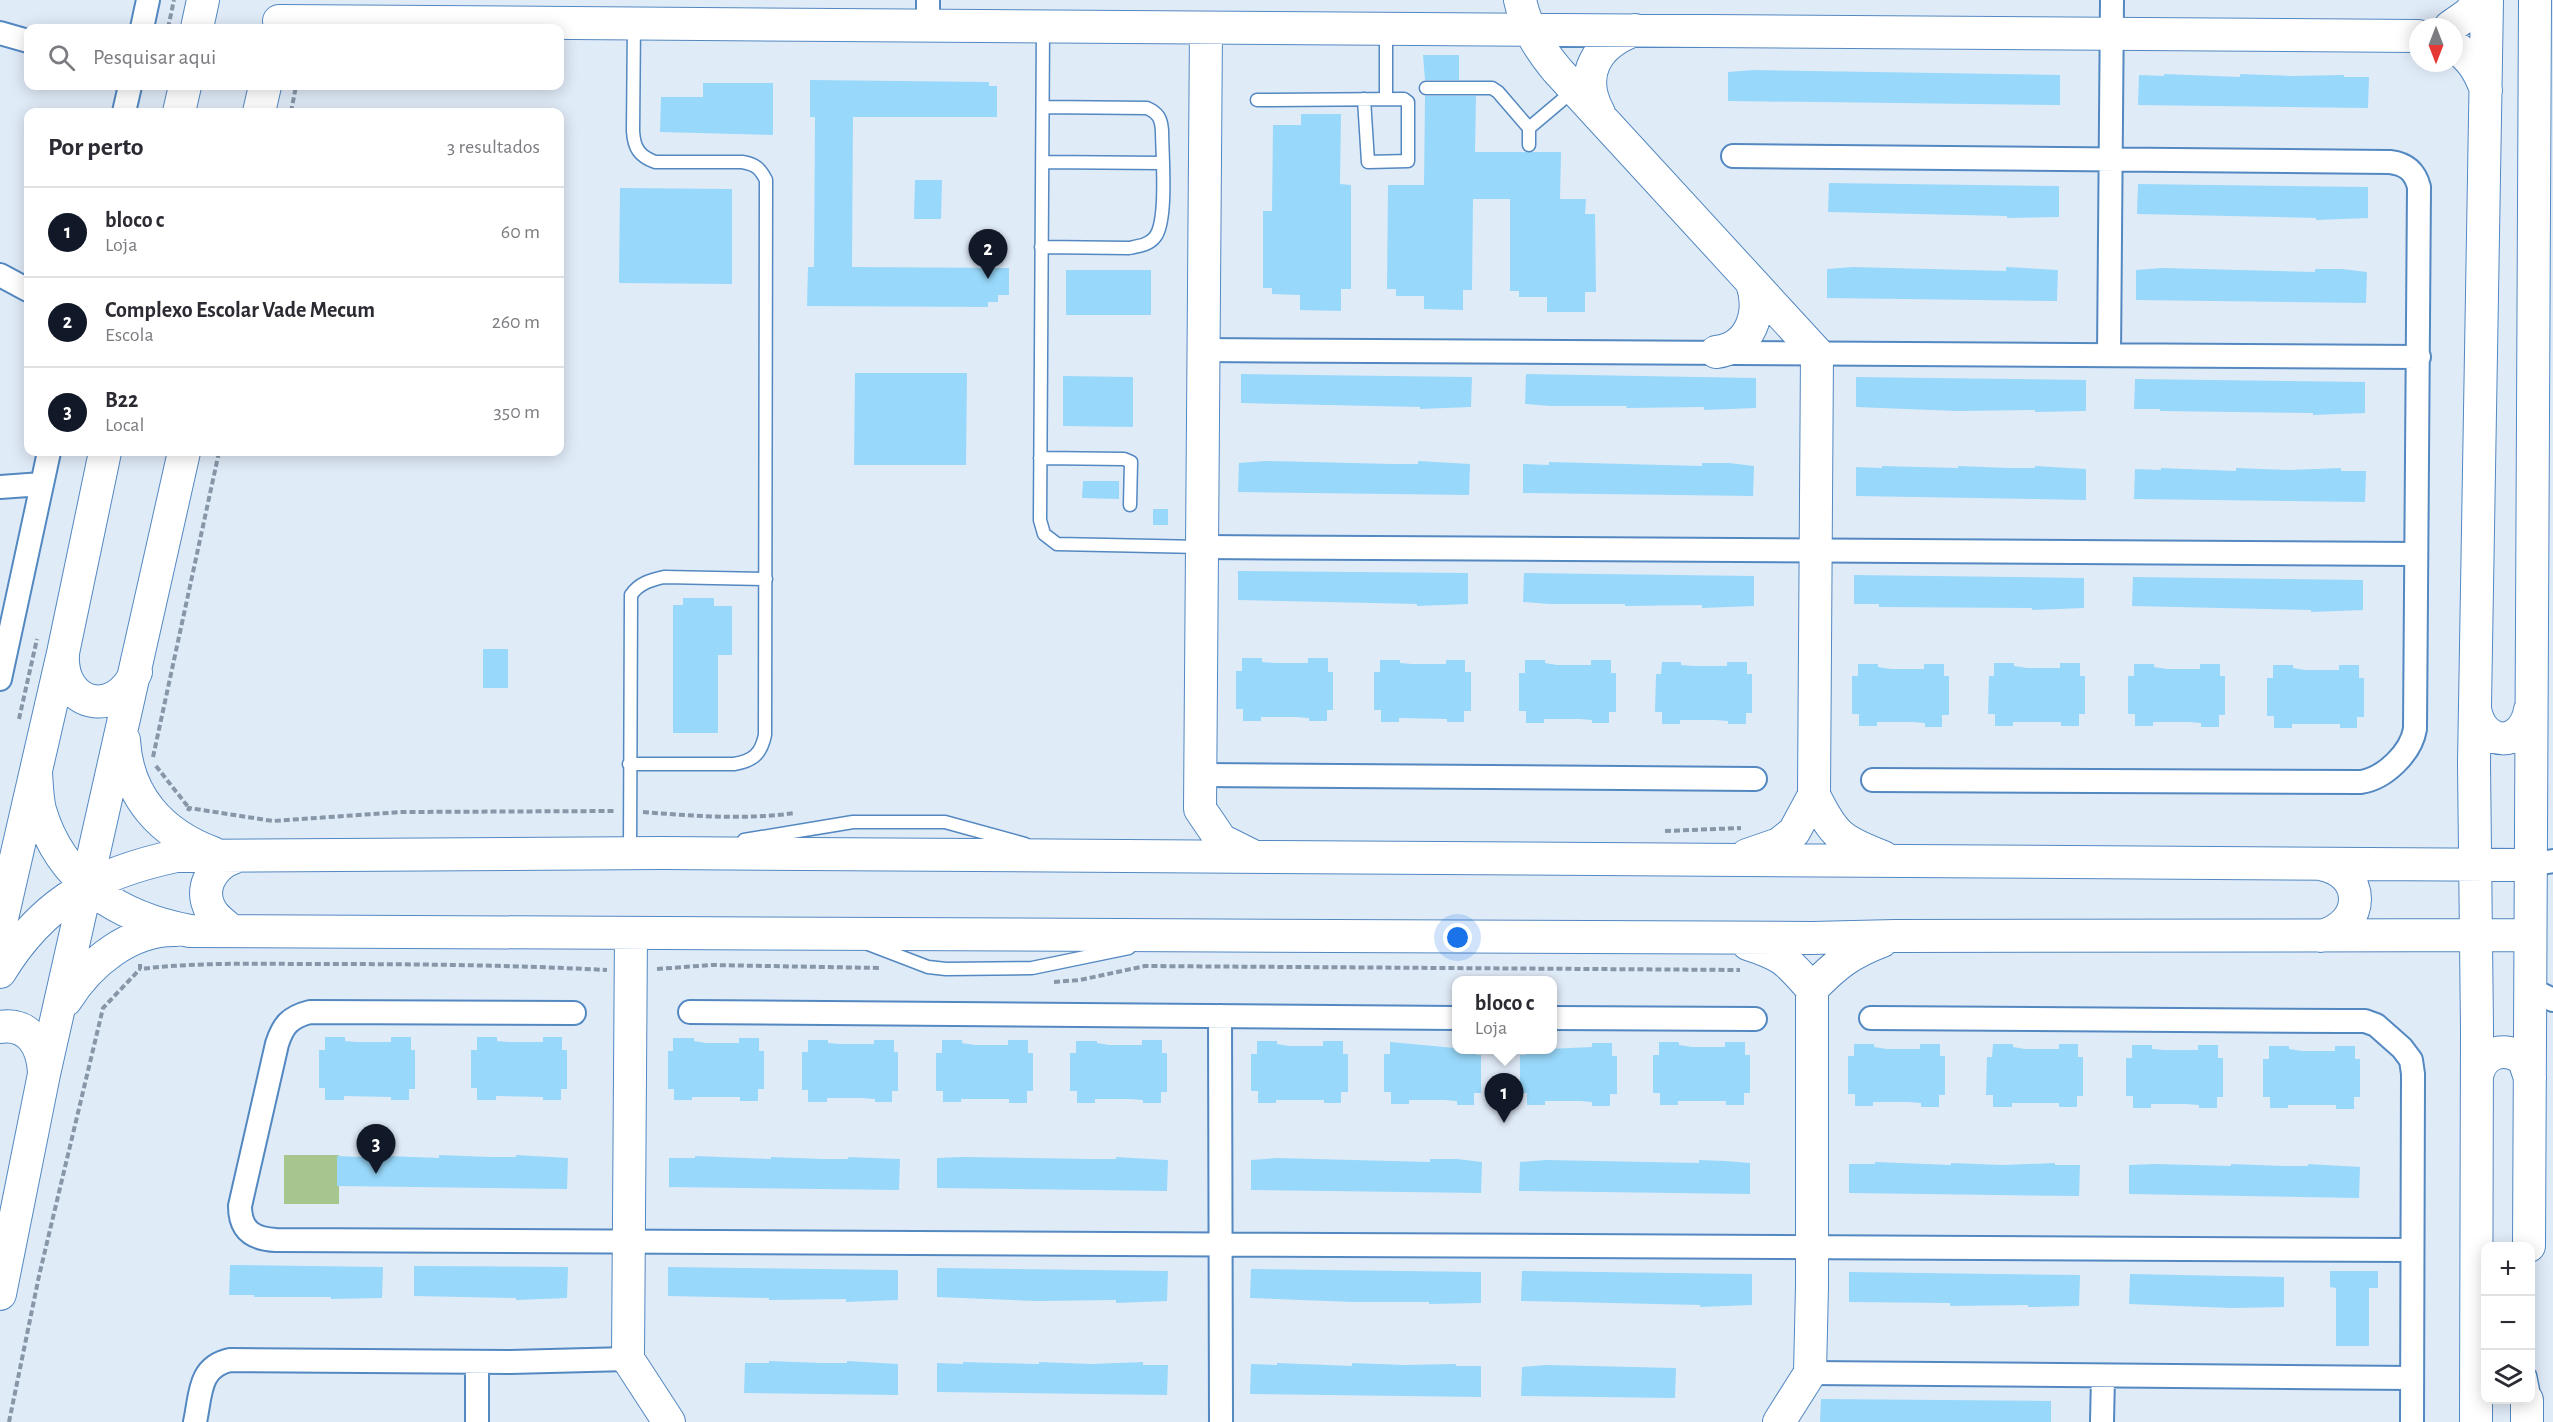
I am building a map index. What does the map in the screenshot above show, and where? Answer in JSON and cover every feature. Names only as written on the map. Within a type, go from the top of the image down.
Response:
[{"type":"street","points":[[143,24],[148,0]]},
{"type":"street","points":[[198,24],[203,0]]},
{"type":"street","points":[[2109,355],[2112,0]]},
{"type":"street","points":[[2463,19],[2470,14],[2478,0]]},
{"type":"street","points":[[2470,1412],[2476,1339],[2475,709],[2487,0]]},
{"type":"street","points":[[2529,1242],[2530,1078],[2542,995],[2530,934],[2541,863],[2530,710],[2543,249],[2544,76],[2535,0]]},
{"type":"street","points":[[280,16],[634,23],[928,13],[1043,27],[1386,28],[1524,14],[1635,30],[2409,36]]},
{"type":"street","points":[[1524,14],[1538,46],[1575,89],[1817,353],[1814,795],[1794,832],[1779,844],[1730,862]]},
{"type":"street","points":[[1148,855],[1164,851],[1181,838],[1200,809],[1206,28]]},
{"type":"street","points":[[1601,117],[1592,100],[1589,81],[1593,63],[1604,48],[1618,36],[1635,30]]},
{"type":"street","points":[[0,33],[24,40]]},
{"type":"street","points":[[2463,52],[2469,56],[2480,74],[2486,92]]},
{"type":"street","points":[[125,108],[129,90]]},
{"type":"street","points":[[180,108],[184,90]]},
{"type":"street","points":[[260,108],[264,90]]},
{"type":"street","points":[[1733,156],[2390,162],[2408,167],[2415,176],[2419,196],[2415,729],[2413,742],[2404,753],[2374,780],[2361,782],[1873,780]]},
{"type":"street","points":[[1716,352],[1727,351],[1737,346],[1750,330],[1756,308],[1756,295],[1752,283]]},
{"type":"street","points":[[1203,350],[2419,357]]},
{"type":"street","points":[[0,679],[49,456]]},
{"type":"street","points":[[0,927],[63,653],[104,456]]},
{"type":"street","points":[[0,1294],[45,1074],[183,456]]},
{"type":"street","points":[[0,487],[42,484]]},
{"type":"street","points":[[1203,547],[2416,554]]},
{"type":"street","points":[[63,653],[65,678],[79,696],[90,701],[102,702],[123,692],[131,683],[136,670]]},
{"type":"street","points":[[2475,709],[2481,727],[2494,737],[2502,738],[2511,737],[2524,728],[2530,710]]},
{"type":"street","points":[[123,728],[124,749],[132,779],[147,806],[160,822],[194,846],[214,854],[235,857]]},
{"type":"street","points":[[36,773],[40,808],[50,835],[65,860],[87,887],[138,917],[190,931]]},
{"type":"street","points":[[1200,775],[1755,779]]},
{"type":"street","points":[[1814,795],[1834,831],[1850,844],[1895,861]]},
{"type":"street","points":[[1200,809],[1221,840],[1255,856]]},
{"type":"street","points":[[0,972],[12,952],[38,922],[68,897],[102,878],[138,864],[176,856],[662,853],[1148,855],[1730,862],[2541,863]]},
{"type":"street","points":[[232,931],[212,913],[207,902],[206,891],[208,879],[214,868],[223,861],[235,857]]},
{"type":"street","points":[[2320,864],[2333,866],[2343,873],[2351,882],[2355,894],[2355,906],[2347,922],[2332,933],[2321,936]]},
{"type":"street","points":[[56,1025],[63,1005],[75,985],[90,968],[127,942],[149,934],[171,930],[1730,938],[2530,934]]},
{"type":"street","points":[[632,933],[628,1359],[669,1417]]},
{"type":"street","points":[[1812,989],[1837,963],[1857,950],[1895,936]]},
{"type":"street","points":[[1730,938],[1776,952],[1789,962],[1812,989],[1810,1373],[1779,1420]]},
{"type":"street","points":[[574,1013],[310,1012],[297,1015],[285,1025],[277,1044],[240,1214],[246,1230],[256,1238],[265,1240],[2412,1250]]},
{"type":"street","points":[[690,1012],[1452,1017]]},
{"type":"street","points":[[1220,1016],[1221,1422]]},
{"type":"street","points":[[1557,1018],[1755,1019]]},
{"type":"street","points":[[1871,1018],[2365,1021],[2376,1025],[2402,1048],[2411,1060],[2413,1074],[2412,1422]]},
{"type":"street","points":[[0,1027],[15,1027],[35,1039],[41,1050],[45,1074]]},
{"type":"street","points":[[2477,1077],[2478,1068],[2483,1060],[2499,1051],[2508,1051],[2524,1060],[2530,1078]]},
{"type":"street","points":[[195,1422],[204,1379],[209,1369],[218,1363],[230,1360],[477,1362],[628,1359]]},
{"type":"street","points":[[477,1362],[477,1422]]},
{"type":"street","points":[[1810,1373],[2412,1378]]},
{"type":"street","points":[[2102,1422],[2103,1376]]},
{"type":"street","points":[[2527,1404],[2527,1422]]},
{"type":"lane","points":[[629,764],[748,762],[757,756],[763,746],[765,735],[766,180],[761,170],[753,164],[655,162],[638,151],[634,143],[633,131],[634,23]]},
{"type":"lane","points":[[1043,27],[1040,520],[1044,534],[1057,544],[1203,547]]},
{"type":"lane","points":[[1386,28],[1386,99]]},
{"type":"lane","points":[[1426,88],[1491,88],[1498,92],[1529,128],[1529,145]]},
{"type":"lane","points":[[1529,128],[1575,89]]},
{"type":"lane","points":[[1257,100],[1364,99],[1404,99],[1408,102],[1408,159],[1405,163],[1368,162],[1364,99]]},
{"type":"lane","points":[[1041,247],[1130,248],[1143,245],[1153,239],[1162,220],[1161,121],[1155,112],[1147,108],[1043,107]]},
{"type":"lane","points":[[1042,162],[1162,163]]},
{"type":"lane","points":[[1040,458],[1124,459],[1131,462],[1130,505]]},
{"type":"lane","points":[[630,854],[629,604],[631,595],[636,587],[649,580],[664,577],[766,579]]},
{"type":"lane","points":[[2535,1397],[2541,1422]]},
{"type":"path","points":[[169,24],[174,0]]},
{"type":"path","points":[[292,108],[295,90]]},
{"type":"path","points":[[189,808],[152,761],[218,456]]},
{"type":"path","points":[[9,1422],[39,1276],[103,1008],[140,969]]},
{"type":"green space","points":[[284,1155],[339,1155],[339,1204],[284,1204]]},
{"type":"building","points":[[1423,55],[1459,55],[1459,80],[1425,80]]},
{"type":"building","points":[[1754,70],[2060,75],[2060,105],[1728,101],[1728,72]]},
{"type":"building","points":[[2164,74],[2240,77],[2240,74],[2369,77],[2368,108],[2138,105],[2139,75],[2164,76]]},
{"type":"building","points":[[810,80],[989,82],[989,86],[997,86],[997,117],[853,117],[852,267],[1009,268],[1009,295],[998,295],[998,302],[988,302],[988,307],[807,306],[808,267],[814,267],[815,117],[810,117]]},
{"type":"building","points":[[703,83],[773,83],[773,135],[660,132],[661,97],[703,97]]},
{"type":"building","points":[[1425,96],[1476,96],[1475,152],[1561,152],[1560,199],[1586,199],[1585,214],[1595,214],[1596,292],[1585,292],[1585,312],[1547,312],[1547,297],[1519,297],[1519,291],[1510,291],[1510,199],[1473,199],[1472,290],[1463,290],[1463,310],[1424,309],[1424,296],[1396,296],[1396,289],[1387,289],[1388,185],[1424,185]]},
{"type":"building","points":[[1301,114],[1341,114],[1340,184],[1351,185],[1351,289],[1341,289],[1341,311],[1300,310],[1300,295],[1272,294],[1272,288],[1263,288],[1263,211],[1272,211],[1273,125],[1301,125]]},
{"type":"building","points":[[915,180],[942,180],[941,219],[914,219]]},
{"type":"building","points":[[1829,183],[2059,186],[2059,217],[2007,218],[2007,216],[1828,212]]},
{"type":"building","points":[[2138,184],[2368,187],[2368,218],[2316,220],[2316,218],[2137,214]]},
{"type":"building","points":[[620,188],[732,189],[732,284],[619,283]]},
{"type":"building","points":[[1853,267],[2006,271],[2006,267],[2058,270],[2057,301],[1827,298],[1827,269]]},
{"type":"building","points":[[2162,268],[2315,272],[2315,269],[2342,269],[2367,272],[2366,303],[2136,300],[2136,270]]},
{"type":"building","points":[[1066,270],[1151,270],[1151,315],[1066,315]]},
{"type":"building","points":[[855,373],[967,373],[966,465],[854,465]]},
{"type":"building","points":[[1241,374],[1472,377],[1471,407],[1420,409],[1420,407],[1241,403]]},
{"type":"building","points":[[1526,374],[1756,378],[1756,408],[1704,410],[1704,407],[1626,408],[1627,406],[1525,404]]},
{"type":"building","points":[[1063,376],[1133,377],[1133,427],[1063,426]]},
{"type":"building","points":[[1856,377],[2086,380],[2086,411],[1957,411],[1856,407]]},
{"type":"building","points":[[2135,379],[2365,382],[2365,413],[2313,415],[2313,413],[2134,409]]},
{"type":"building","points":[[1265,461],[1418,464],[1418,461],[1470,464],[1469,495],[1238,492],[1239,463]]},
{"type":"building","points":[[1549,462],[1702,466],[1702,463],[1729,463],[1754,466],[1753,496],[1523,493],[1523,464],[1549,465]]},
{"type":"building","points":[[1882,466],[2035,468],[2035,466],[2086,469],[2086,500],[1856,496],[1856,467],[1882,468]]},
{"type":"building","points":[[2161,468],[2236,471],[2236,468],[2289,470],[2341,468],[2341,471],[2366,471],[2365,502],[2134,499],[2135,469],[2161,470]]},
{"type":"building","points":[[1083,481],[1119,481],[1119,499],[1082,498]]},
{"type":"building","points":[[1153,509],[1168,509],[1168,525],[1153,525]]},
{"type":"building","points":[[1238,571],[1468,573],[1468,604],[1417,606],[1417,604],[1238,600]]},
{"type":"building","points":[[1524,573],[1754,576],[1754,606],[1702,608],[1702,605],[1625,606],[1625,604],[1523,602]]},
{"type":"building","points":[[1854,575],[2084,578],[2084,608],[2032,610],[2032,608],[1879,607],[1879,604],[1854,604]]},
{"type":"building","points":[[2133,577],[2363,580],[2363,610],[2311,612],[2311,610],[2132,606]]},
{"type":"building","points":[[683,598],[714,598],[714,606],[732,606],[732,655],[718,655],[718,733],[673,733],[673,605],[683,605]]},
{"type":"building","points":[[483,649],[508,649],[508,688],[483,688]]},
{"type":"building","points":[[1242,658],[1262,658],[1262,662],[1275,663],[1308,663],[1308,658],[1328,658],[1328,672],[1333,672],[1333,710],[1327,710],[1327,721],[1309,721],[1309,718],[1296,717],[1261,717],[1261,721],[1243,721],[1243,709],[1236,709],[1236,671],[1242,671]]},
{"type":"building","points":[[1380,660],[1400,660],[1400,663],[1412,664],[1446,664],[1446,660],[1465,660],[1465,672],[1471,672],[1471,711],[1464,711],[1464,722],[1447,722],[1447,719],[1399,718],[1399,722],[1381,722],[1381,710],[1374,710],[1374,672],[1380,672]]},
{"type":"building","points":[[1525,660],[1545,660],[1545,663],[1557,665],[1591,665],[1591,660],[1611,660],[1611,673],[1616,673],[1616,712],[1609,712],[1609,723],[1592,723],[1592,720],[1579,719],[1544,719],[1544,723],[1526,723],[1526,711],[1519,711],[1519,673],[1525,673]]},
{"type":"building","points":[[1662,662],[1681,662],[1681,665],[1694,666],[1727,666],[1727,662],[1747,662],[1747,674],[1752,674],[1752,713],[1746,713],[1746,724],[1728,724],[1728,721],[1715,720],[1680,720],[1680,724],[1662,724],[1662,712],[1655,712],[1656,674],[1661,674]]},
{"type":"building","points":[[1994,663],[2014,663],[2014,666],[2027,668],[2060,668],[2060,663],[2080,663],[2080,676],[2085,676],[2085,714],[2079,714],[2079,726],[2061,726],[2061,722],[2013,722],[2013,726],[1995,726],[1995,714],[1988,714],[1989,676],[1994,676]]},
{"type":"building","points":[[1858,664],[1878,664],[1878,667],[1891,669],[1924,669],[1924,664],[1944,664],[1944,676],[1949,676],[1949,715],[1942,715],[1942,727],[1925,727],[1925,723],[1912,722],[1877,722],[1877,726],[1859,726],[1859,714],[1852,714],[1852,676],[1858,676]]},
{"type":"building","points":[[2134,664],[2154,664],[2154,667],[2167,669],[2200,669],[2200,664],[2220,664],[2220,676],[2225,676],[2225,715],[2219,715],[2219,727],[2201,727],[2201,723],[2188,722],[2153,722],[2153,726],[2135,726],[2135,714],[2128,714],[2128,676],[2134,676]]},
{"type":"building","points":[[2273,665],[2293,665],[2293,668],[2305,670],[2339,670],[2339,665],[2359,665],[2359,678],[2364,678],[2364,717],[2357,717],[2357,728],[2340,728],[2340,724],[2292,724],[2292,728],[2274,728],[2274,716],[2267,716],[2267,678],[2273,678]]},
{"type":"building","points":[[325,1037],[345,1037],[345,1041],[357,1042],[391,1042],[391,1037],[411,1037],[411,1050],[415,1050],[415,1089],[409,1089],[409,1100],[391,1100],[391,1097],[344,1096],[344,1100],[325,1100],[325,1088],[319,1088],[319,1050],[325,1050]]},
{"type":"building","points":[[477,1037],[497,1037],[497,1041],[509,1042],[543,1042],[543,1037],[562,1037],[562,1050],[567,1050],[567,1089],[561,1089],[561,1100],[543,1100],[543,1097],[496,1096],[496,1100],[477,1100],[477,1088],[471,1088],[471,1050],[477,1050]]},
{"type":"building","points":[[673,1038],[694,1038],[694,1041],[706,1043],[739,1043],[739,1038],[759,1038],[759,1051],[764,1051],[764,1089],[758,1089],[758,1101],[740,1101],[740,1097],[692,1097],[692,1100],[674,1100],[674,1089],[668,1089],[668,1051],[673,1051]]},
{"type":"building","points":[[808,1040],[828,1040],[828,1043],[840,1044],[874,1044],[874,1040],[894,1040],[894,1052],[898,1052],[898,1091],[892,1091],[892,1102],[875,1102],[875,1099],[862,1098],[827,1098],[827,1102],[808,1102],[808,1090],[802,1090],[802,1052],[808,1052]]},
{"type":"building","points":[[942,1040],[962,1040],[962,1043],[975,1045],[1008,1045],[1008,1040],[1028,1040],[1028,1053],[1033,1053],[1033,1091],[1027,1091],[1027,1103],[1009,1103],[1009,1099],[961,1099],[961,1102],[943,1102],[943,1091],[936,1091],[936,1053],[942,1053]]},
{"type":"building","points":[[1142,1040],[1162,1040],[1162,1053],[1167,1053],[1167,1092],[1161,1092],[1161,1103],[1143,1103],[1143,1100],[1130,1099],[1095,1099],[1095,1103],[1077,1103],[1077,1091],[1070,1091],[1070,1053],[1076,1053],[1076,1041],[1097,1041],[1097,1043],[1109,1045],[1142,1045]]},
{"type":"building","points":[[1257,1041],[1277,1041],[1277,1044],[1289,1046],[1323,1046],[1323,1041],[1343,1041],[1343,1054],[1348,1054],[1348,1092],[1341,1092],[1341,1103],[1324,1103],[1324,1100],[1276,1100],[1276,1103],[1258,1103],[1258,1091],[1251,1091],[1251,1054],[1257,1054]]},
{"type":"building","points":[[1390,1042],[1452,1048],[1452,1054],[1481,1055],[1481,1093],[1474,1093],[1474,1105],[1457,1105],[1457,1101],[1444,1100],[1409,1100],[1409,1104],[1391,1104],[1391,1092],[1384,1092],[1384,1054],[1390,1054]]},
{"type":"building","points":[[1659,1042],[1679,1042],[1679,1045],[1692,1047],[1725,1047],[1725,1042],[1745,1042],[1745,1055],[1750,1055],[1750,1093],[1744,1093],[1744,1105],[1726,1105],[1726,1101],[1678,1101],[1678,1105],[1660,1105],[1660,1093],[1653,1093],[1653,1055],[1659,1055]]},
{"type":"building","points":[[1592,1043],[1612,1043],[1612,1056],[1617,1056],[1617,1094],[1610,1094],[1610,1106],[1592,1106],[1592,1102],[1580,1101],[1545,1101],[1545,1105],[1527,1105],[1527,1093],[1520,1093],[1520,1055],[1557,1054],[1557,1049],[1592,1047]]},
{"type":"building","points":[[1854,1044],[1874,1044],[1874,1047],[1887,1049],[1920,1049],[1920,1044],[1940,1044],[1940,1056],[1945,1056],[1945,1095],[1939,1095],[1939,1107],[1921,1107],[1921,1103],[1908,1102],[1873,1102],[1873,1106],[1855,1106],[1855,1094],[1848,1094],[1848,1056],[1854,1056]]},
{"type":"building","points":[[1993,1044],[2013,1044],[2013,1047],[2025,1049],[2059,1049],[2059,1044],[2078,1044],[2078,1057],[2083,1057],[2083,1096],[2077,1096],[2077,1107],[2059,1107],[2059,1103],[2012,1103],[2012,1107],[1993,1107],[1993,1095],[1986,1095],[1987,1057],[1992,1057]]},
{"type":"building","points":[[2132,1045],[2152,1045],[2152,1049],[2165,1050],[2198,1050],[2198,1045],[2218,1045],[2218,1058],[2223,1058],[2223,1097],[2217,1097],[2217,1108],[2199,1108],[2199,1105],[2186,1104],[2151,1104],[2151,1108],[2133,1108],[2133,1096],[2126,1096],[2126,1058],[2132,1058]]},
{"type":"building","points":[[2269,1046],[2289,1046],[2289,1049],[2302,1051],[2335,1051],[2335,1046],[2355,1046],[2355,1059],[2360,1059],[2360,1097],[2354,1097],[2354,1109],[2336,1109],[2336,1105],[2288,1105],[2288,1108],[2270,1108],[2270,1097],[2263,1097],[2263,1059],[2269,1059]]},
{"type":"building","points":[[363,1155],[439,1158],[439,1155],[516,1157],[516,1155],[568,1158],[567,1189],[337,1186],[337,1156],[363,1157]]},
{"type":"building","points":[[695,1156],[771,1159],[771,1157],[848,1159],[848,1157],[900,1159],[899,1190],[669,1187],[669,1158],[695,1158]]},
{"type":"building","points":[[1116,1157],[1168,1160],[1167,1191],[937,1188],[937,1158],[1116,1159]]},
{"type":"building","points":[[1277,1158],[1430,1162],[1430,1159],[1457,1159],[1482,1162],[1481,1193],[1251,1190],[1251,1160]]},
{"type":"building","points":[[1546,1160],[1699,1163],[1699,1160],[1750,1163],[1750,1194],[1519,1191],[1520,1162]]},
{"type":"building","points":[[1875,1162],[1951,1165],[1951,1163],[2003,1165],[2055,1163],[2055,1165],[2080,1165],[2079,1196],[1849,1193],[1849,1164],[1875,1164]]},
{"type":"building","points":[[2308,1164],[2360,1167],[2359,1198],[2129,1194],[2129,1165],[2308,1166]]},
{"type":"building","points":[[230,1265],[383,1267],[382,1298],[331,1299],[331,1297],[229,1295]]},
{"type":"building","points":[[414,1266],[568,1267],[567,1298],[516,1300],[516,1298],[414,1296]]},
{"type":"building","points":[[668,1267],[898,1270],[898,1300],[846,1302],[846,1299],[769,1300],[769,1298],[668,1296]]},
{"type":"building","points":[[937,1268],[1168,1271],[1167,1301],[1116,1303],[1116,1300],[1038,1301],[937,1297]]},
{"type":"building","points":[[1251,1269],[1481,1272],[1481,1303],[1429,1304],[1429,1302],[1250,1298]]},
{"type":"building","points":[[1522,1271],[1752,1274],[1752,1305],[1700,1307],[1700,1305],[1521,1301]]},
{"type":"building","points":[[2330,1271],[2378,1271],[2378,1288],[2369,1288],[2369,1346],[2336,1346],[2336,1288],[2330,1287]]},
{"type":"building","points":[[1849,1272],[2080,1275],[2079,1306],[1950,1306],[1950,1303],[1849,1302]]},
{"type":"building","points":[[2130,1274],[2284,1277],[2284,1307],[2231,1308],[2129,1304]]},
{"type":"building","points":[[769,1361],[847,1363],[847,1361],[898,1364],[898,1395],[744,1393],[745,1363],[769,1363]]},
{"type":"building","points":[[963,1362],[1091,1364],[1143,1362],[1143,1365],[1168,1365],[1167,1395],[937,1392],[937,1363],[963,1364]]},
{"type":"building","points":[[1277,1363],[1352,1366],[1352,1363],[1481,1366],[1481,1397],[1250,1394],[1251,1364],[1277,1365]]},
{"type":"building","points":[[1547,1365],[1676,1368],[1675,1398],[1521,1396],[1522,1367]]},
{"type":"building","points":[[1821,1399],[2051,1401],[2051,1422],[1820,1422]]},
{"type":"place","name":"Complexo Escolar Vade Mecum","points":[[988,279]]},
{"type":"place","name":"bloco c","points":[[1504,1123]]},
{"type":"place","name":"B22","points":[[376,1174]]}]
